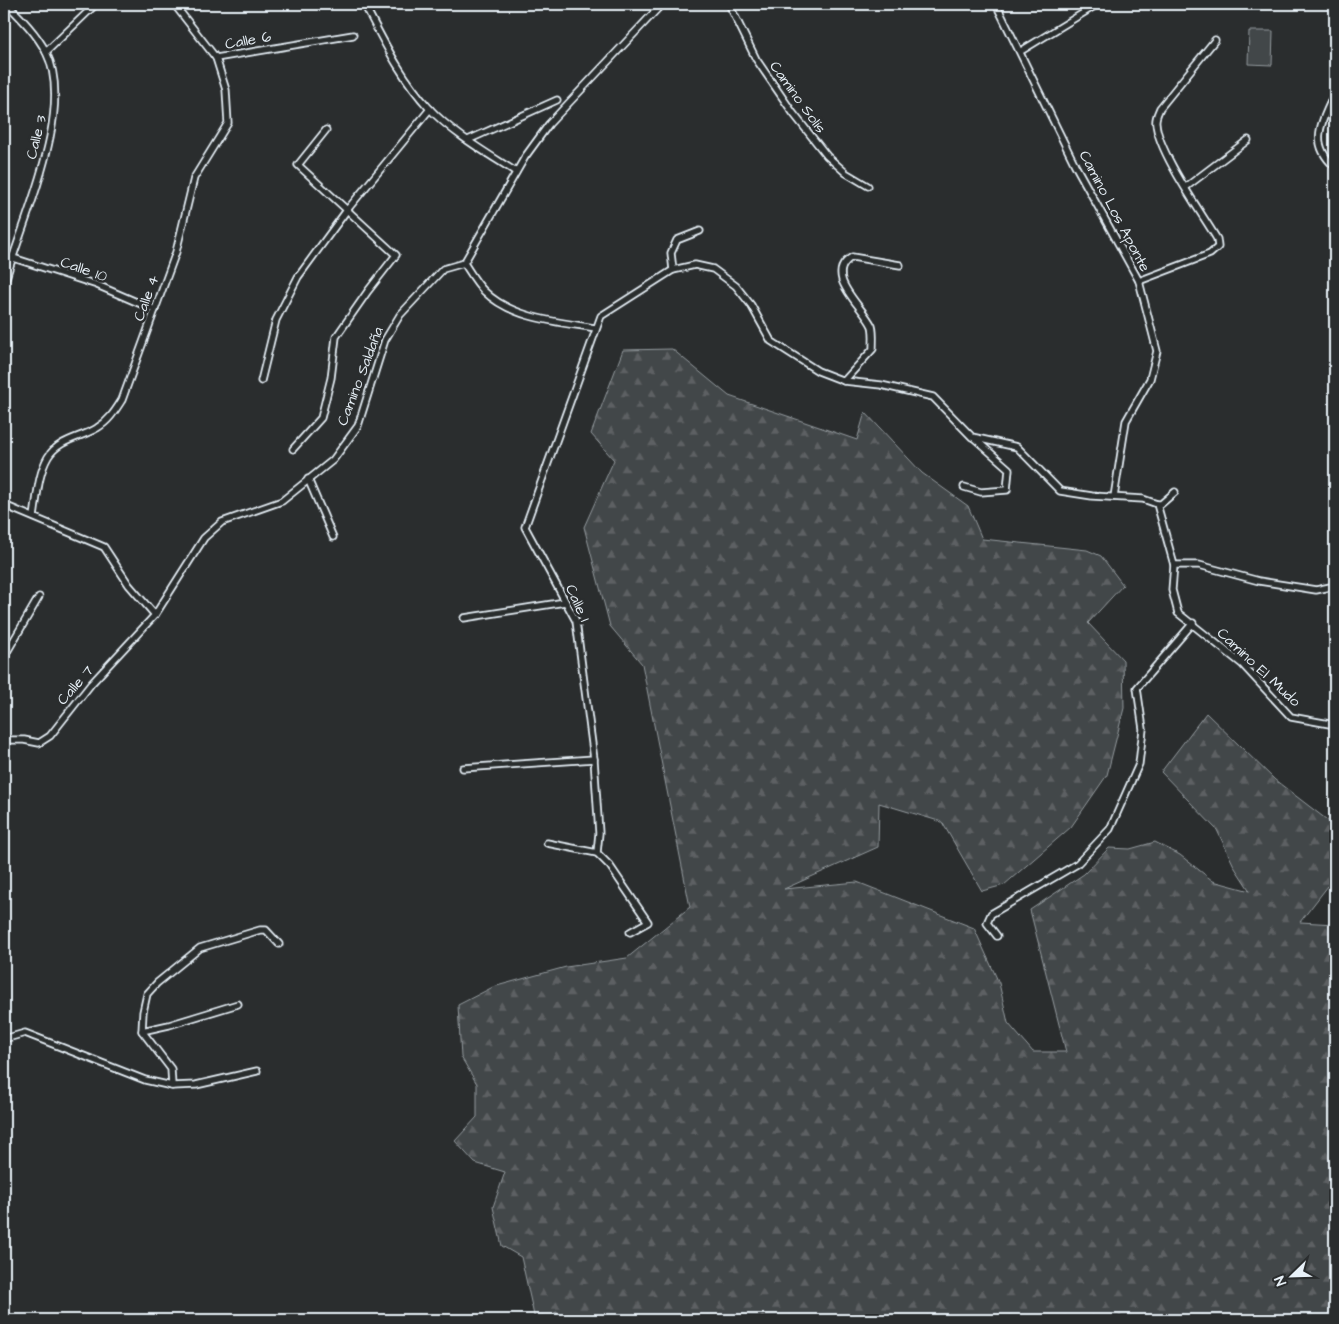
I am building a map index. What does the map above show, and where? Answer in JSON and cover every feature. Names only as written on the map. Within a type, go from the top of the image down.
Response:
[{"type":"street","name":"Calle 3","points":[[4,285],[11,258],[35,192],[55,111],[53,75],[46,52],[22,19],[7,4]]},
{"type":"street","points":[[46,52],[96,4]]},
{"type":"street","name":"Calle 6","points":[[174,4],[216,58],[353,35]]},
{"type":"street","points":[[364,4],[395,62],[430,109],[468,140],[516,172]]},
{"type":"street","points":[[662,4],[549,124],[516,172],[464,263],[484,291],[508,308],[550,321],[596,328],[601,316],[673,270],[695,265],[714,270],[736,286],[751,305],[770,341],[818,371],[844,382],[882,385],[933,397],[972,437],[1009,469],[1007,490],[981,492],[964,487]]},
{"type":"street","name":"Camino Solís","points":[[729,4],[756,59],[793,113],[827,156],[846,174],[868,186]]},
{"type":"street","name":"Camino Los Aponte","points":[[996,4],[1021,51],[1075,165],[1138,281],[1157,351],[1150,379],[1126,421],[1114,497]]},
{"type":"street","points":[[1021,51],[1098,4]]},
{"type":"street","points":[[1138,281],[1210,254],[1218,248],[1217,239],[1168,157],[1157,134],[1155,120],[1160,108],[1215,40]]},
{"type":"street","name":"Calle 4","points":[[34,517],[41,475],[49,456],[65,442],[97,428],[112,416],[122,400],[176,252],[194,178],[228,123],[226,90],[216,58]]},
{"type":"street","points":[[1335,92],[1320,129],[1319,139],[1321,149],[1335,167]]},
{"type":"street","points":[[468,140],[557,100]]},
{"type":"street","points":[[261,382],[276,320],[298,277],[347,210],[430,109]]},
{"type":"street","points":[[292,449],[321,418],[332,378],[336,337],[368,290],[396,255],[298,165],[326,130]]},
{"type":"street","points":[[1186,187],[1248,140]]},
{"type":"street","points":[[673,270],[671,253],[677,240],[700,232]]},
{"type":"street","name":"Calle 10","points":[[4,255],[97,284],[155,310]]},
{"type":"street","points":[[844,382],[873,349],[872,327],[844,284],[840,271],[844,262],[852,257],[900,265]]},
{"type":"street","name":"Camino Saldaña","points":[[155,615],[204,538],[222,522],[282,501],[333,460],[358,426],[385,340],[400,315],[443,270],[464,263]]},
{"type":"street","name":"Calle 1","points":[[596,328],[525,527],[576,621],[594,759],[599,833],[597,853]]},
{"type":"street","points":[[972,437],[1017,446],[1060,491],[1144,499],[1157,504],[1161,504],[1175,492]]},
{"type":"street","points":[[308,479],[334,537]]},
{"type":"street","name":"Camino El Mudo","points":[[1157,504],[1174,565],[1172,590],[1178,613],[1193,623],[1242,664],[1291,717],[1335,725]]},
{"type":"street","points":[[4,505],[104,547],[129,586],[155,615]]},
{"type":"street","points":[[1174,565],[1199,565],[1259,581],[1316,590],[1335,586]]},
{"type":"street","points":[[4,657],[39,597]]},
{"type":"street","points":[[464,618],[565,602]]},
{"type":"street","name":"Calle 7","points":[[4,740],[24,740],[39,743],[50,736],[91,684],[155,615]]},
{"type":"street","points":[[997,936],[987,923],[991,914],[1077,864],[1110,829],[1139,764],[1143,730],[1137,688],[1193,623]]},
{"type":"street","points":[[463,768],[594,759]]},
{"type":"street","points":[[547,843],[597,853],[610,866],[648,922],[630,932]]},
{"type":"street","points":[[172,1086],[171,1069],[142,1031],[143,1012],[147,994],[200,948],[260,930],[266,930],[280,944]]},
{"type":"street","points":[[142,1031],[169,1025],[238,1004]]},
{"type":"street","points":[[4,1039],[25,1032],[145,1080],[172,1086],[196,1085],[257,1071]]},
{"type":"green space","points":[[1249,31],[1273,31],[1272,65],[1248,64]]},
{"type":"green space","points":[[672,349],[729,396],[857,440],[865,412],[922,473],[968,506],[982,539],[1087,550],[1101,556],[1123,585],[1088,623],[1123,660],[1124,708],[1107,775],[1071,827],[1004,885],[982,891],[942,822],[879,803],[878,847],[784,889],[857,882],[974,928],[999,983],[1008,1023],[1033,1052],[1066,1052],[1030,910],[1084,874],[1109,848],[1130,849],[1155,842],[1180,855],[1213,881],[1250,891],[1235,868],[1217,830],[1161,772],[1206,713],[1275,780],[1335,826],[1335,877],[1300,922],[1335,924],[1335,1320],[557,1320],[557,1312],[554,1313],[553,1320],[535,1320],[521,1257],[502,1246],[493,1207],[505,1172],[475,1163],[455,1141],[477,1117],[477,1084],[461,1057],[458,1005],[493,987],[566,967],[627,958],[690,907],[642,664],[610,626],[584,527],[614,460],[591,434],[623,350]]}]
